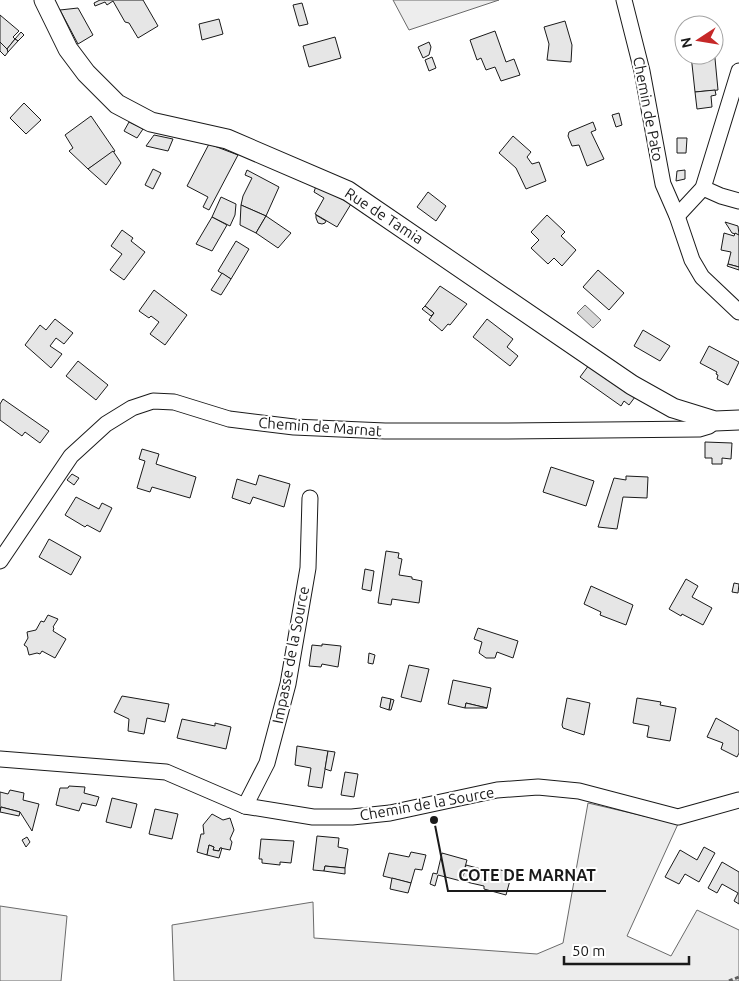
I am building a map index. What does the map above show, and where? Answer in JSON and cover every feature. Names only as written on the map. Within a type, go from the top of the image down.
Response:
[{"type":"street","name":"Rue de Tamia","points":[[44,0],[68,49],[86,73],[117,104],[151,122],[227,139],[348,191],[632,385],[673,408],[715,420],[739,420]]},
{"type":"street","name":"Chemin de Pato","points":[[624,0],[642,71],[663,184],[677,216],[692,260],[702,277],[739,312]]},
{"type":"street","points":[[677,216],[703,188],[739,71]]},
{"type":"street","points":[[703,188],[739,202]]},
{"type":"street","name":"Chemin de Marnat","points":[[0,561],[71,456],[106,424],[132,408],[154,401],[174,402],[229,420],[294,427],[385,431],[503,432],[699,429],[709,426],[715,420]]},
{"type":"street","name":"Impasse de la Source","points":[[245,806],[268,763],[288,684],[308,568],[310,498]]},
{"type":"street","name":"Chemin de la Source","points":[[0,759],[166,772],[245,806],[313,817],[352,817],[390,813],[497,790],[538,787],[579,791],[678,816],[739,800]]},
{"type":"path","points":[[729,981],[739,977]]},
{"type":"shaded area","points":[[393,0],[499,0],[409,30]]},
{"type":"shaded area","points":[[585,305],[601,320],[593,328],[577,313]]},
{"type":"shaded area","points":[[588,803],[678,824],[627,936],[671,956],[697,910],[739,930],[739,981],[174,981],[172,925],[313,902],[314,938],[537,954],[563,943]]},
{"type":"shaded area","points":[[0,906],[67,916],[61,981],[0,981]]},
{"type":"building","points":[[100,0],[143,0],[158,26],[138,38],[129,23],[125,22],[113,1],[107,5],[105,2],[95,6],[94,3]]},
{"type":"building","points":[[302,3],[308,24],[299,26],[293,5]]},
{"type":"building","points":[[78,8],[93,35],[78,44],[60,10]]},
{"type":"building","points":[[0,15],[19,31],[13,37],[15,39],[7,49],[0,42]]},
{"type":"building","points":[[219,19],[223,34],[202,40],[199,24]]},
{"type":"building","points":[[565,21],[572,45],[571,62],[547,60],[549,44],[544,27]]},
{"type":"building","points":[[495,31],[506,62],[514,59],[520,75],[501,81],[495,67],[486,70],[481,58],[477,60],[470,40]]},
{"type":"building","points":[[21,32],[24,35],[18,41],[15,39]]},
{"type":"building","points":[[335,37],[341,58],[309,67],[303,46]]},
{"type":"building","points":[[15,39],[18,41],[8,52],[7,49]]},
{"type":"building","points":[[0,42],[7,49],[8,52],[5,56],[0,51]]},
{"type":"building","points":[[429,42],[431,47],[429,55],[423,58],[418,47]]},
{"type":"building","points":[[432,57],[436,68],[429,71],[425,60]]},
{"type":"building","points":[[692,65],[716,65],[718,90],[695,92]]},
{"type":"building","points":[[715,90],[716,95],[711,96],[712,107],[697,109],[695,92]]},
{"type":"building","points":[[24,103],[41,120],[26,134],[10,118]]},
{"type":"building","points":[[619,113],[622,125],[616,127],[612,115]]},
{"type":"building","points":[[91,116],[115,151],[88,169],[69,151],[73,148],[65,135]]},
{"type":"building","points":[[129,122],[143,129],[137,138],[124,131]]},
{"type":"building","points":[[593,122],[596,130],[591,132],[604,159],[587,166],[579,145],[572,146],[568,136],[569,132]]},
{"type":"building","points":[[154,135],[173,139],[168,151],[146,146]]},
{"type":"building","points":[[513,136],[531,152],[527,157],[532,164],[539,162],[546,181],[526,189],[516,168],[499,153]]},
{"type":"building","points":[[677,138],[687,138],[686,153],[677,153]]},
{"type":"building","points":[[209,144],[238,155],[209,210],[203,207],[208,197],[187,186]]},
{"type":"building","points":[[113,151],[121,163],[106,185],[88,169]]},
{"type":"building","points":[[153,169],[161,173],[153,189],[145,185]]},
{"type":"building","points":[[247,170],[279,187],[266,216],[241,205],[243,196],[252,178],[245,175]]},
{"type":"building","points":[[685,170],[685,179],[676,181],[677,171]]},
{"type":"building","points":[[316,186],[351,204],[337,227],[315,214],[324,198],[314,192]]},
{"type":"building","points":[[428,192],[446,206],[436,221],[417,207]]},
{"type":"building","points":[[221,197],[236,204],[235,215],[230,226],[212,217]]},
{"type":"building","points":[[241,205],[266,216],[256,233],[240,225]]},
{"type":"building","points":[[316,215],[326,221],[325,223],[318,223]]},
{"type":"building","points":[[547,215],[565,232],[561,236],[576,250],[562,266],[554,258],[548,264],[531,248],[539,240],[531,232]]},
{"type":"building","points":[[266,216],[291,233],[278,248],[256,233]]},
{"type":"building","points":[[212,217],[227,225],[212,251],[196,244]]},
{"type":"building","points":[[725,222],[738,226],[739,235],[732,233]]},
{"type":"building","points":[[122,230],[133,238],[131,241],[145,252],[124,280],[110,270],[122,254],[111,246]]},
{"type":"building","points":[[724,233],[734,236],[735,233],[739,235],[739,267],[728,264],[731,252],[721,250]]},
{"type":"building","points":[[236,241],[249,249],[231,279],[218,271]]},
{"type":"building","points":[[728,264],[739,267],[739,270],[727,266]]},
{"type":"building","points":[[598,270],[624,293],[609,310],[583,287]]},
{"type":"building","points":[[222,273],[231,279],[221,295],[211,290]]},
{"type":"building","points":[[440,286],[467,304],[450,325],[448,324],[442,331],[429,320],[434,313],[425,306]]},
{"type":"building","points":[[154,290],[187,315],[165,345],[150,334],[159,322],[139,311]]},
{"type":"building","points":[[425,306],[434,313],[431,316],[422,309]]},
{"type":"building","points":[[55,319],[73,333],[64,344],[56,338],[50,346],[62,354],[51,368],[25,345],[40,325],[46,330]]},
{"type":"building","points":[[487,319],[513,339],[507,347],[518,356],[510,366],[473,337]]},
{"type":"building","points":[[643,330],[670,346],[660,361],[634,346]]},
{"type":"building","points":[[709,346],[739,362],[728,385],[717,379],[717,372],[700,363]]},
{"type":"building","points":[[78,361],[108,385],[96,400],[66,376]]},
{"type":"building","points":[[589,365],[635,397],[629,405],[624,401],[621,406],[580,377]]},
{"type":"building","points":[[3,399],[49,431],[40,443],[25,432],[22,436],[0,420],[0,404]]},
{"type":"building","points":[[705,442],[732,443],[731,459],[722,458],[722,464],[712,464],[712,458],[705,458]]},
{"type":"building","points":[[142,449],[159,454],[156,464],[196,477],[190,498],[152,487],[150,492],[137,488],[145,461],[139,459]]},
{"type":"building","points":[[551,467],[594,481],[586,506],[543,492]]},
{"type":"building","points":[[72,474],[79,478],[74,485],[67,480]]},
{"type":"building","points":[[259,475],[290,484],[284,507],[253,497],[250,504],[232,498],[237,479],[256,485]]},
{"type":"building","points":[[626,476],[648,477],[647,498],[623,497],[617,529],[598,527],[614,478],[626,480]]},
{"type":"building","points":[[76,497],[99,509],[102,503],[112,508],[100,532],[87,525],[85,527],[65,515]]},
{"type":"building","points":[[49,539],[81,557],[71,575],[39,557]]},
{"type":"building","points":[[386,551],[399,553],[398,558],[402,559],[399,575],[422,581],[419,603],[392,599],[391,605],[378,603]]},
{"type":"building","points":[[365,569],[374,571],[371,591],[362,589]]},
{"type":"building","points":[[686,579],[698,586],[692,597],[712,608],[703,625],[669,609]]},
{"type":"building","points":[[734,583],[739,584],[738,593],[732,592]]},
{"type":"building","points":[[591,586],[633,605],[626,625],[600,615],[601,612],[584,604]]},
{"type":"building","points":[[48,615],[58,619],[53,627],[53,631],[66,639],[55,658],[42,651],[40,654],[29,655],[27,647],[24,645],[28,638],[27,632],[36,630],[41,621],[44,622]]},
{"type":"building","points":[[478,628],[518,641],[513,658],[497,652],[495,658],[486,658],[479,653],[482,642],[474,639]]},
{"type":"building","points":[[322,644],[341,646],[338,667],[322,664],[321,667],[309,666],[312,645],[322,646]]},
{"type":"building","points":[[369,653],[375,655],[373,664],[368,663]]},
{"type":"building","points":[[409,665],[429,669],[421,702],[401,697]]},
{"type":"building","points":[[453,680],[491,688],[487,708],[466,703],[465,708],[448,704]]},
{"type":"building","points":[[122,696],[169,704],[165,722],[147,718],[144,734],[128,731],[129,719],[114,712]]},
{"type":"building","points":[[382,697],[391,699],[389,710],[380,707]]},
{"type":"building","points":[[567,698],[590,703],[584,735],[563,728]]},
{"type":"building","points":[[637,698],[661,702],[660,705],[676,708],[670,741],[647,737],[649,726],[633,723]]},
{"type":"building","points":[[391,699],[394,700],[391,710],[389,710]]},
{"type":"building","points":[[466,703],[487,708],[465,708]]},
{"type":"building","points":[[716,718],[739,731],[739,753],[737,757],[721,749],[723,743],[707,737]]},
{"type":"building","points":[[182,719],[215,726],[215,723],[231,727],[226,749],[177,738]]},
{"type":"building","points":[[297,746],[328,751],[322,788],[308,786],[311,768],[295,765]]},
{"type":"building","points":[[328,751],[335,752],[331,771],[325,769]]},
{"type":"building","points":[[345,772],[358,774],[354,797],[341,795]]},
{"type":"building","points":[[69,786],[85,787],[84,793],[99,797],[96,806],[82,803],[79,811],[56,805],[60,788],[68,788]]},
{"type":"building","points":[[10,790],[24,793],[23,800],[39,804],[32,831],[20,812],[1,807],[0,812],[0,792],[8,794]]},
{"type":"building","points":[[112,798],[137,804],[131,828],[106,822]]},
{"type":"building","points":[[1,807],[20,812],[19,816],[0,812]]},
{"type":"building","points":[[155,809],[178,814],[172,839],[149,834]]},
{"type":"building","points":[[212,814],[223,820],[230,818],[234,830],[230,839],[232,842],[230,850],[220,848],[219,851],[213,850],[214,847],[209,845],[207,855],[197,852],[201,834],[204,834],[203,825]]},
{"type":"building","points":[[317,836],[339,838],[338,847],[348,849],[345,868],[325,866],[324,871],[313,870]]},
{"type":"building","points":[[27,837],[30,842],[26,847],[22,840]]},
{"type":"building","points":[[261,839],[294,841],[291,863],[280,862],[280,865],[262,863],[262,859],[259,859]]},
{"type":"building","points":[[209,845],[214,847],[213,850],[219,851],[222,848],[219,858],[207,855]]},
{"type":"building","points":[[704,847],[715,853],[699,882],[685,874],[679,884],[665,877],[680,850],[697,860]]},
{"type":"building","points":[[411,852],[426,855],[422,870],[415,869],[411,883],[383,876],[389,853],[409,857]]},
{"type":"building","points":[[442,853],[467,860],[461,881],[438,875],[435,886],[430,884],[433,873],[437,874]]},
{"type":"building","points":[[722,862],[739,872],[739,904],[734,901],[738,893],[722,884],[717,893],[708,888]]},
{"type":"building","points":[[466,865],[492,872],[493,868],[512,873],[506,895],[484,889],[484,886],[462,881]]},
{"type":"building","points":[[325,866],[345,868],[345,874],[324,871]]},
{"type":"building","points":[[392,878],[411,883],[408,893],[390,889]]},
{"type":"place","name":"COTE DE MARNAT","points":[[434,820]]}]
